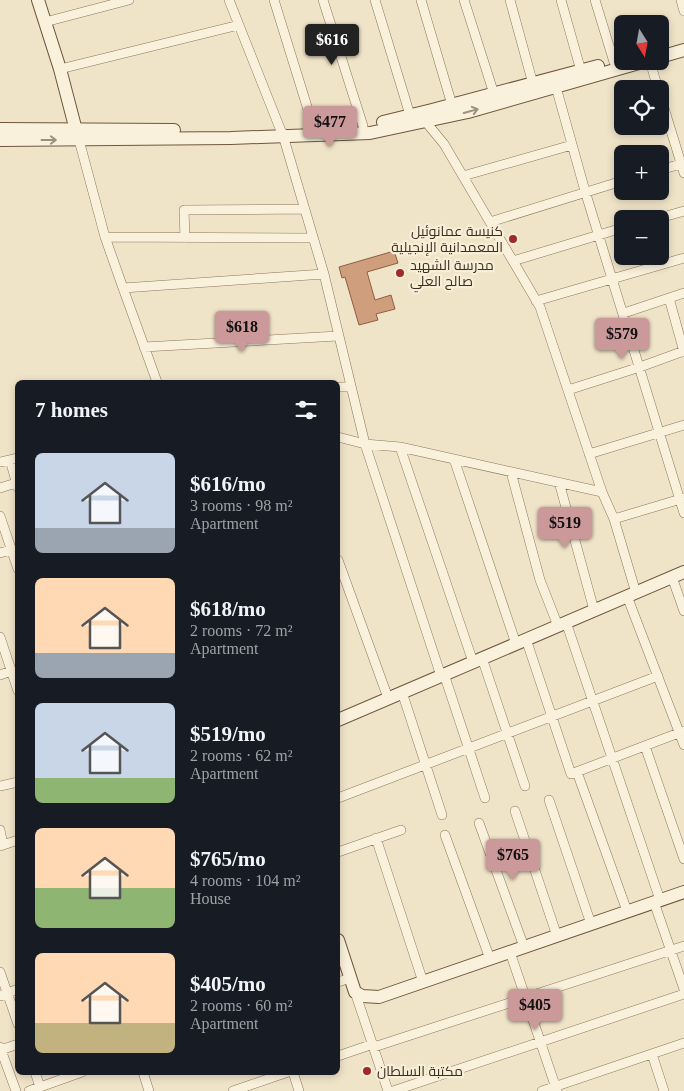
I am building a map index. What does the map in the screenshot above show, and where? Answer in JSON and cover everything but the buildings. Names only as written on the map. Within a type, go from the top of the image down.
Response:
[{"type":"main road","points":[[38,0],[78,135]]},
{"type":"main road","points":[[669,47],[684,43]]},
{"type":"main road","points":[[669,54],[684,50]]},
{"type":"main road","points":[[282,132],[363,126],[410,116],[614,62]]},
{"type":"main road","points":[[0,140],[78,135],[282,132],[370,133],[468,112],[616,70]]},
{"type":"main road","points":[[0,130],[78,135]]},
{"type":"main road","points":[[340,719],[684,572]]},
{"type":"main road","points":[[340,946],[355,992],[362,996],[379,997],[684,892]]},
{"type":"street","points":[[45,22],[130,0]]},
{"type":"street","points":[[274,0],[314,129]]},
{"type":"street","points":[[323,0],[363,126]]},
{"type":"street","points":[[375,0],[410,116]]},
{"type":"street","points":[[421,0],[452,105]]},
{"type":"street","points":[[464,0],[494,94]]},
{"type":"street","points":[[510,0],[533,84]]},
{"type":"street","points":[[561,0],[581,71]]},
{"type":"street","points":[[595,0],[614,50]]},
{"type":"street","points":[[681,0],[684,11]]},
{"type":"street","points":[[231,1],[282,132],[324,274],[365,444],[484,798]]},
{"type":"street","points":[[60,69],[239,25]]},
{"type":"street","points":[[556,87],[585,191],[682,499],[684,513]]},
{"type":"street","points":[[425,122],[444,144],[540,307],[602,492],[614,519],[632,594],[658,676],[682,732],[684,745]]},
{"type":"street","points":[[669,123],[683,167],[669,169]]},
{"type":"street","points":[[78,135],[105,238],[156,380]]},
{"type":"street","points":[[463,176],[572,145]]},
{"type":"street","points":[[490,222],[614,182]]},
{"type":"street","points":[[185,238],[184,210],[304,209]]},
{"type":"street","points":[[669,215],[684,211]]},
{"type":"street","points":[[513,261],[614,230]]},
{"type":"street","points":[[105,238],[313,238]]},
{"type":"street","points":[[536,300],[684,258]]},
{"type":"street","points":[[123,288],[324,274]]},
{"type":"street","points":[[624,313],[684,293]]},
{"type":"street","points":[[568,390],[684,351],[669,298]]},
{"type":"street","points":[[144,347],[338,336]]},
{"type":"street","points":[[340,387],[351,387]]},
{"type":"street","points":[[589,454],[684,425]]},
{"type":"street","points":[[340,438],[365,444],[400,448],[454,459],[602,492]]},
{"type":"street","points":[[400,448],[478,660],[508,733],[525,786]]},
{"type":"street","points":[[0,462],[14,459]]},
{"type":"street","points":[[454,459],[521,642],[552,717],[571,774],[682,732]]},
{"type":"street","points":[[511,472],[540,580],[562,624],[593,701],[684,989]]},
{"type":"street","points":[[559,482],[594,610]]},
{"type":"street","points":[[0,488],[15,485]]},
{"type":"street","points":[[614,519],[682,499]]},
{"type":"street","points":[[0,516],[14,554],[0,554]]},
{"type":"street","points":[[340,566],[388,698]]},
{"type":"street","points":[[672,577],[684,611]]},
{"type":"street","points":[[0,637],[12,665],[15,678]]},
{"type":"street","points":[[0,674],[12,665]]},
{"type":"street","points":[[340,797],[658,676]]},
{"type":"street","points":[[402,692],[442,815]]},
{"type":"street","points":[[645,746],[684,859]]},
{"type":"street","points":[[577,772],[627,912]]},
{"type":"street","points":[[0,786],[15,783]]},
{"type":"street","points":[[549,800],[591,924]]},
{"type":"street","points":[[515,812],[557,936]]},
{"type":"street","points":[[479,823],[524,947]]},
{"type":"street","points":[[0,830],[1,846],[15,841]]},
{"type":"street","points":[[340,851],[401,830]]},
{"type":"street","points":[[445,835],[490,959]]},
{"type":"street","points":[[376,838],[423,982]]},
{"type":"street","points":[[340,1055],[526,998],[684,946]]},
{"type":"street","points":[[510,952],[556,1089]]},
{"type":"street","points":[[0,972],[3,994],[15,1018]]},
{"type":"street","points":[[340,981],[350,978]]},
{"type":"street","points":[[3,994],[15,990]]},
{"type":"street","points":[[355,992],[388,1091]]},
{"type":"street","points":[[393,1091],[684,994]]},
{"type":"street","points":[[542,1091],[556,1089],[684,1043]]},
{"type":"street","points":[[15,1045],[0,1049],[16,1091]]},
{"type":"street","points":[[652,1054],[664,1091]]},
{"type":"street","points":[[36,1075],[40,1087]]},
{"type":"street","points":[[30,1091],[74,1075]]},
{"type":"street","points":[[144,1075],[149,1091]]},
{"type":"street","points":[[233,1091],[279,1075]]},
{"type":"street","points":[[294,1075],[299,1091]]},
{"type":"place","name":"كنيسة عمانوئيل المعمدانية الإنجيلية","points":[[513,239]]},
{"type":"place","name":"مدرسة الشهيد صالح العلي","points":[[400,273]]},
{"type":"place","name":"مكتبة السلطان","points":[[367,1071]]}]
